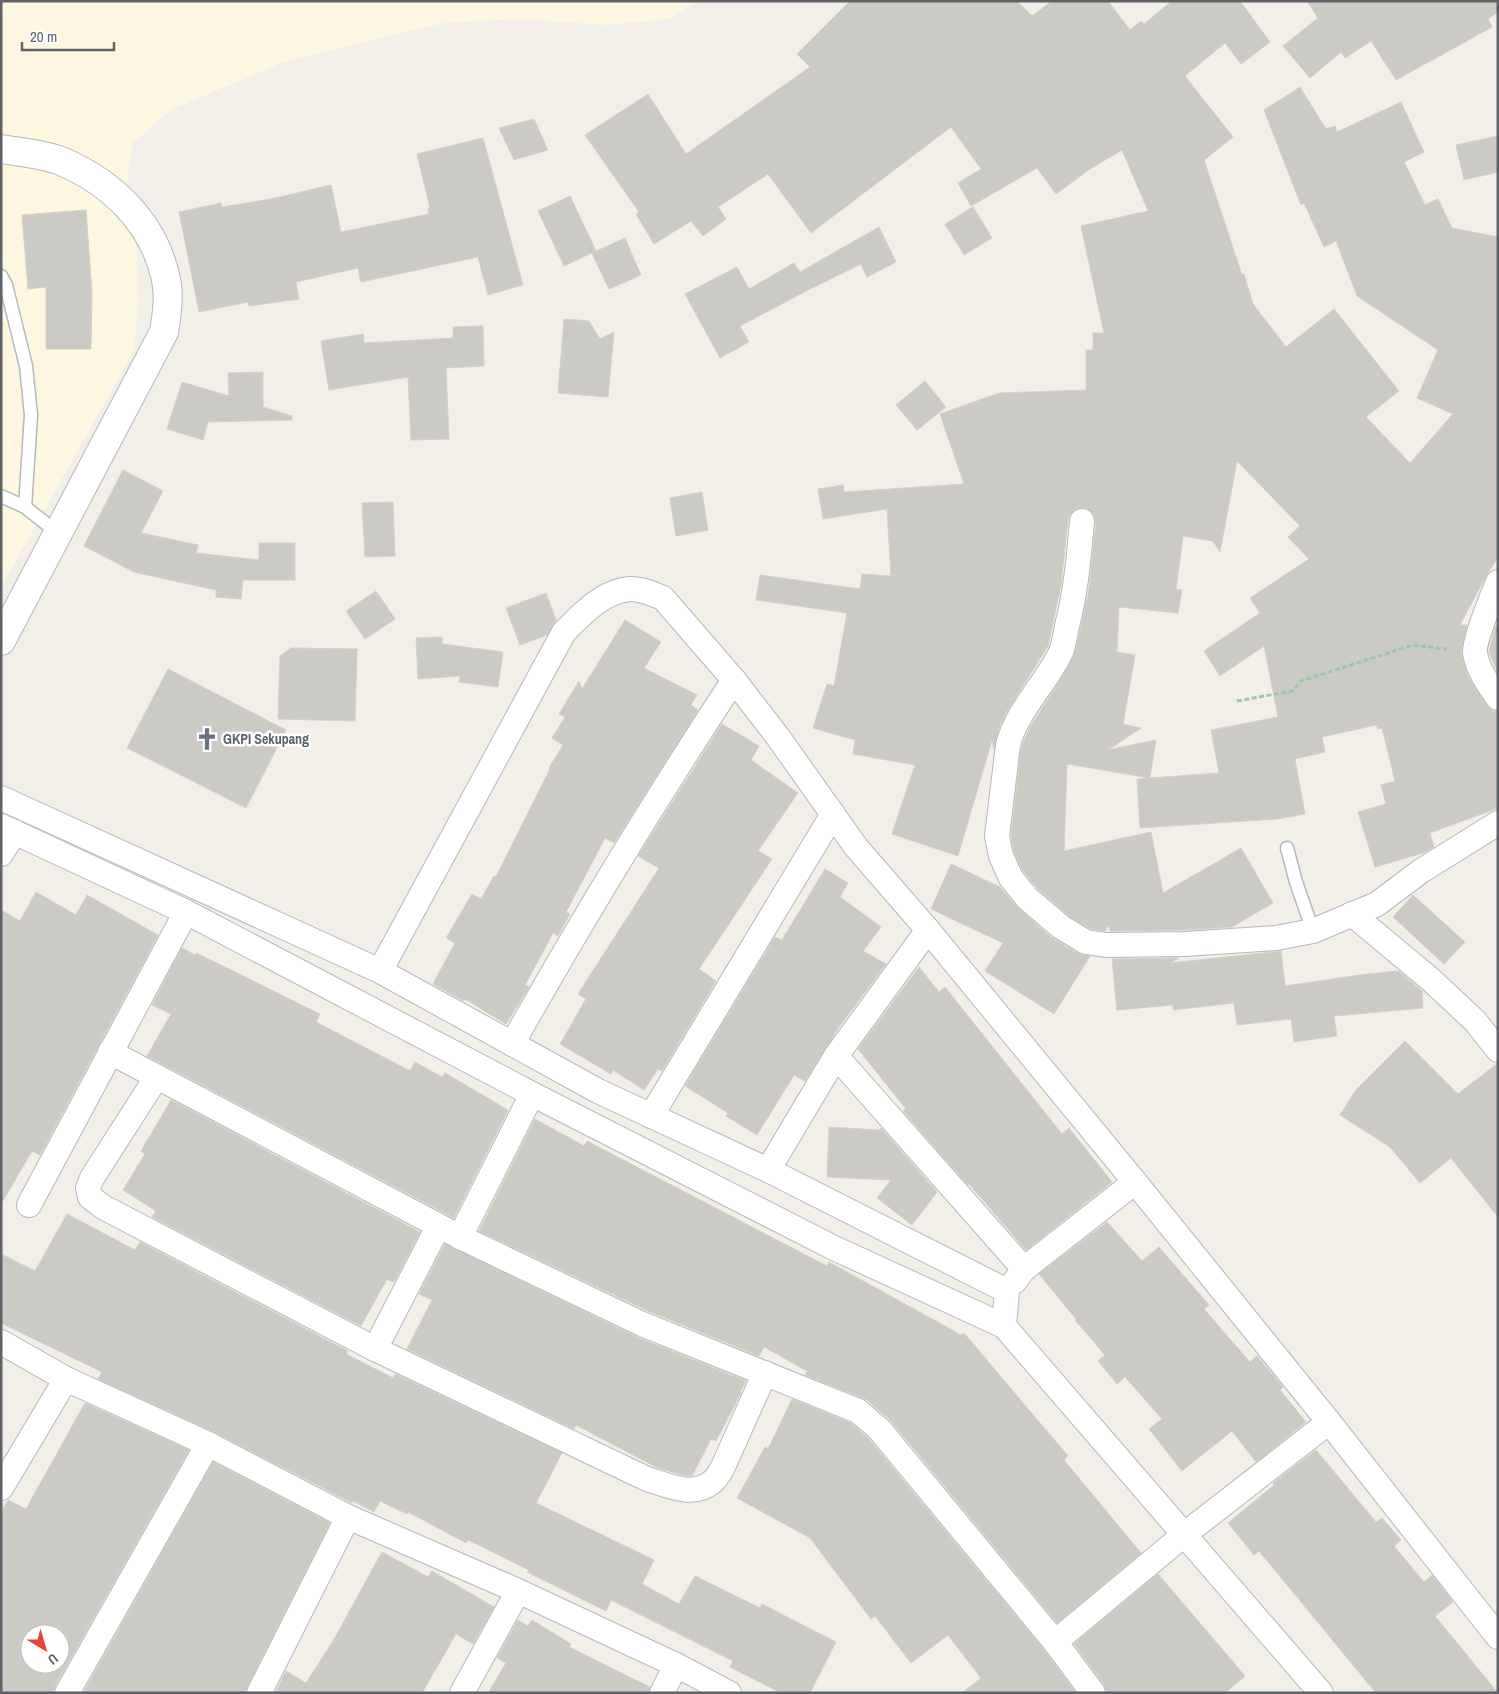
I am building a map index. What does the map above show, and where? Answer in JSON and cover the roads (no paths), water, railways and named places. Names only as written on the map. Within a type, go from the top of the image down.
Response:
[{"type":"street","points":[[1,149],[59,160],[90,175],[117,194],[136,215],[156,248],[165,275],[168,301],[164,332],[1,641]]},
{"type":"street","points":[[1082,520],[1078,570],[1062,650],[1047,676],[1020,714],[1012,731],[1008,745],[997,836],[1000,856],[1011,878],[1027,898],[1061,927],[1086,942],[1106,945],[1185,944],[1276,938],[1313,931],[1377,904],[1421,871],[1498,823]]},
{"type":"street","points":[[1498,582],[1489,603],[1474,651],[1484,678],[1498,698]]},
{"type":"street","points":[[380,971],[564,632],[590,607],[610,595],[630,589],[648,592],[663,598],[734,680],[778,737],[856,847],[928,930],[1135,1182],[1329,1422],[1498,1637]]},
{"type":"street","points":[[512,1044],[673,772],[734,680]]},
{"type":"street","points":[[1,798],[380,971],[598,1091],[768,1170],[1007,1291]]},
{"type":"street","points":[[651,1116],[833,814]]},
{"type":"street","points":[[1,854],[8,829],[186,912],[532,1094],[834,1248],[1004,1326],[1321,1693]]},
{"type":"street","points":[[29,1205],[186,912]]},
{"type":"street","points":[[1352,914],[1430,979],[1475,1021],[1498,1050]]},
{"type":"street","points":[[768,1170],[836,1056],[928,930]]},
{"type":"street","points":[[110,1052],[460,1237],[642,1324],[858,1411],[879,1429],[1055,1642],[1094,1693]]},
{"type":"street","points":[[836,1056],[1024,1269]]},
{"type":"street","points":[[156,1078],[92,1178],[88,1188],[90,1197],[103,1207],[375,1349],[647,1479],[684,1490],[705,1487],[713,1482],[722,1470],[765,1373]]},
{"type":"street","points":[[460,1237],[532,1094]]},
{"type":"street","points":[[1004,1326],[1007,1291],[1024,1269],[1135,1182]]},
{"type":"street","points":[[375,1349],[438,1226]]},
{"type":"street","points":[[1,1342],[66,1380],[208,1444],[348,1518],[518,1591],[676,1665],[729,1693]]},
{"type":"street","points":[[1,1488],[66,1380]]},
{"type":"street","points":[[1055,1642],[1185,1534],[1329,1422]]},
{"type":"street","points":[[67,1693],[208,1444]]},
{"type":"street","points":[[259,1693],[348,1518]]},
{"type":"street","points":[[462,1693],[518,1591]]},
{"type":"street","points":[[662,1693],[676,1665]]},
{"type":"lane","points":[[1,276],[6,285],[28,386],[31,415],[25,507]]},
{"type":"lane","points":[[1,496],[25,507],[58,534]]},
{"type":"lane","points":[[1287,848],[1296,882],[1313,931]]},
{"type":"place","name":"GKPI Sekupang","points":[[207,739]]}]
